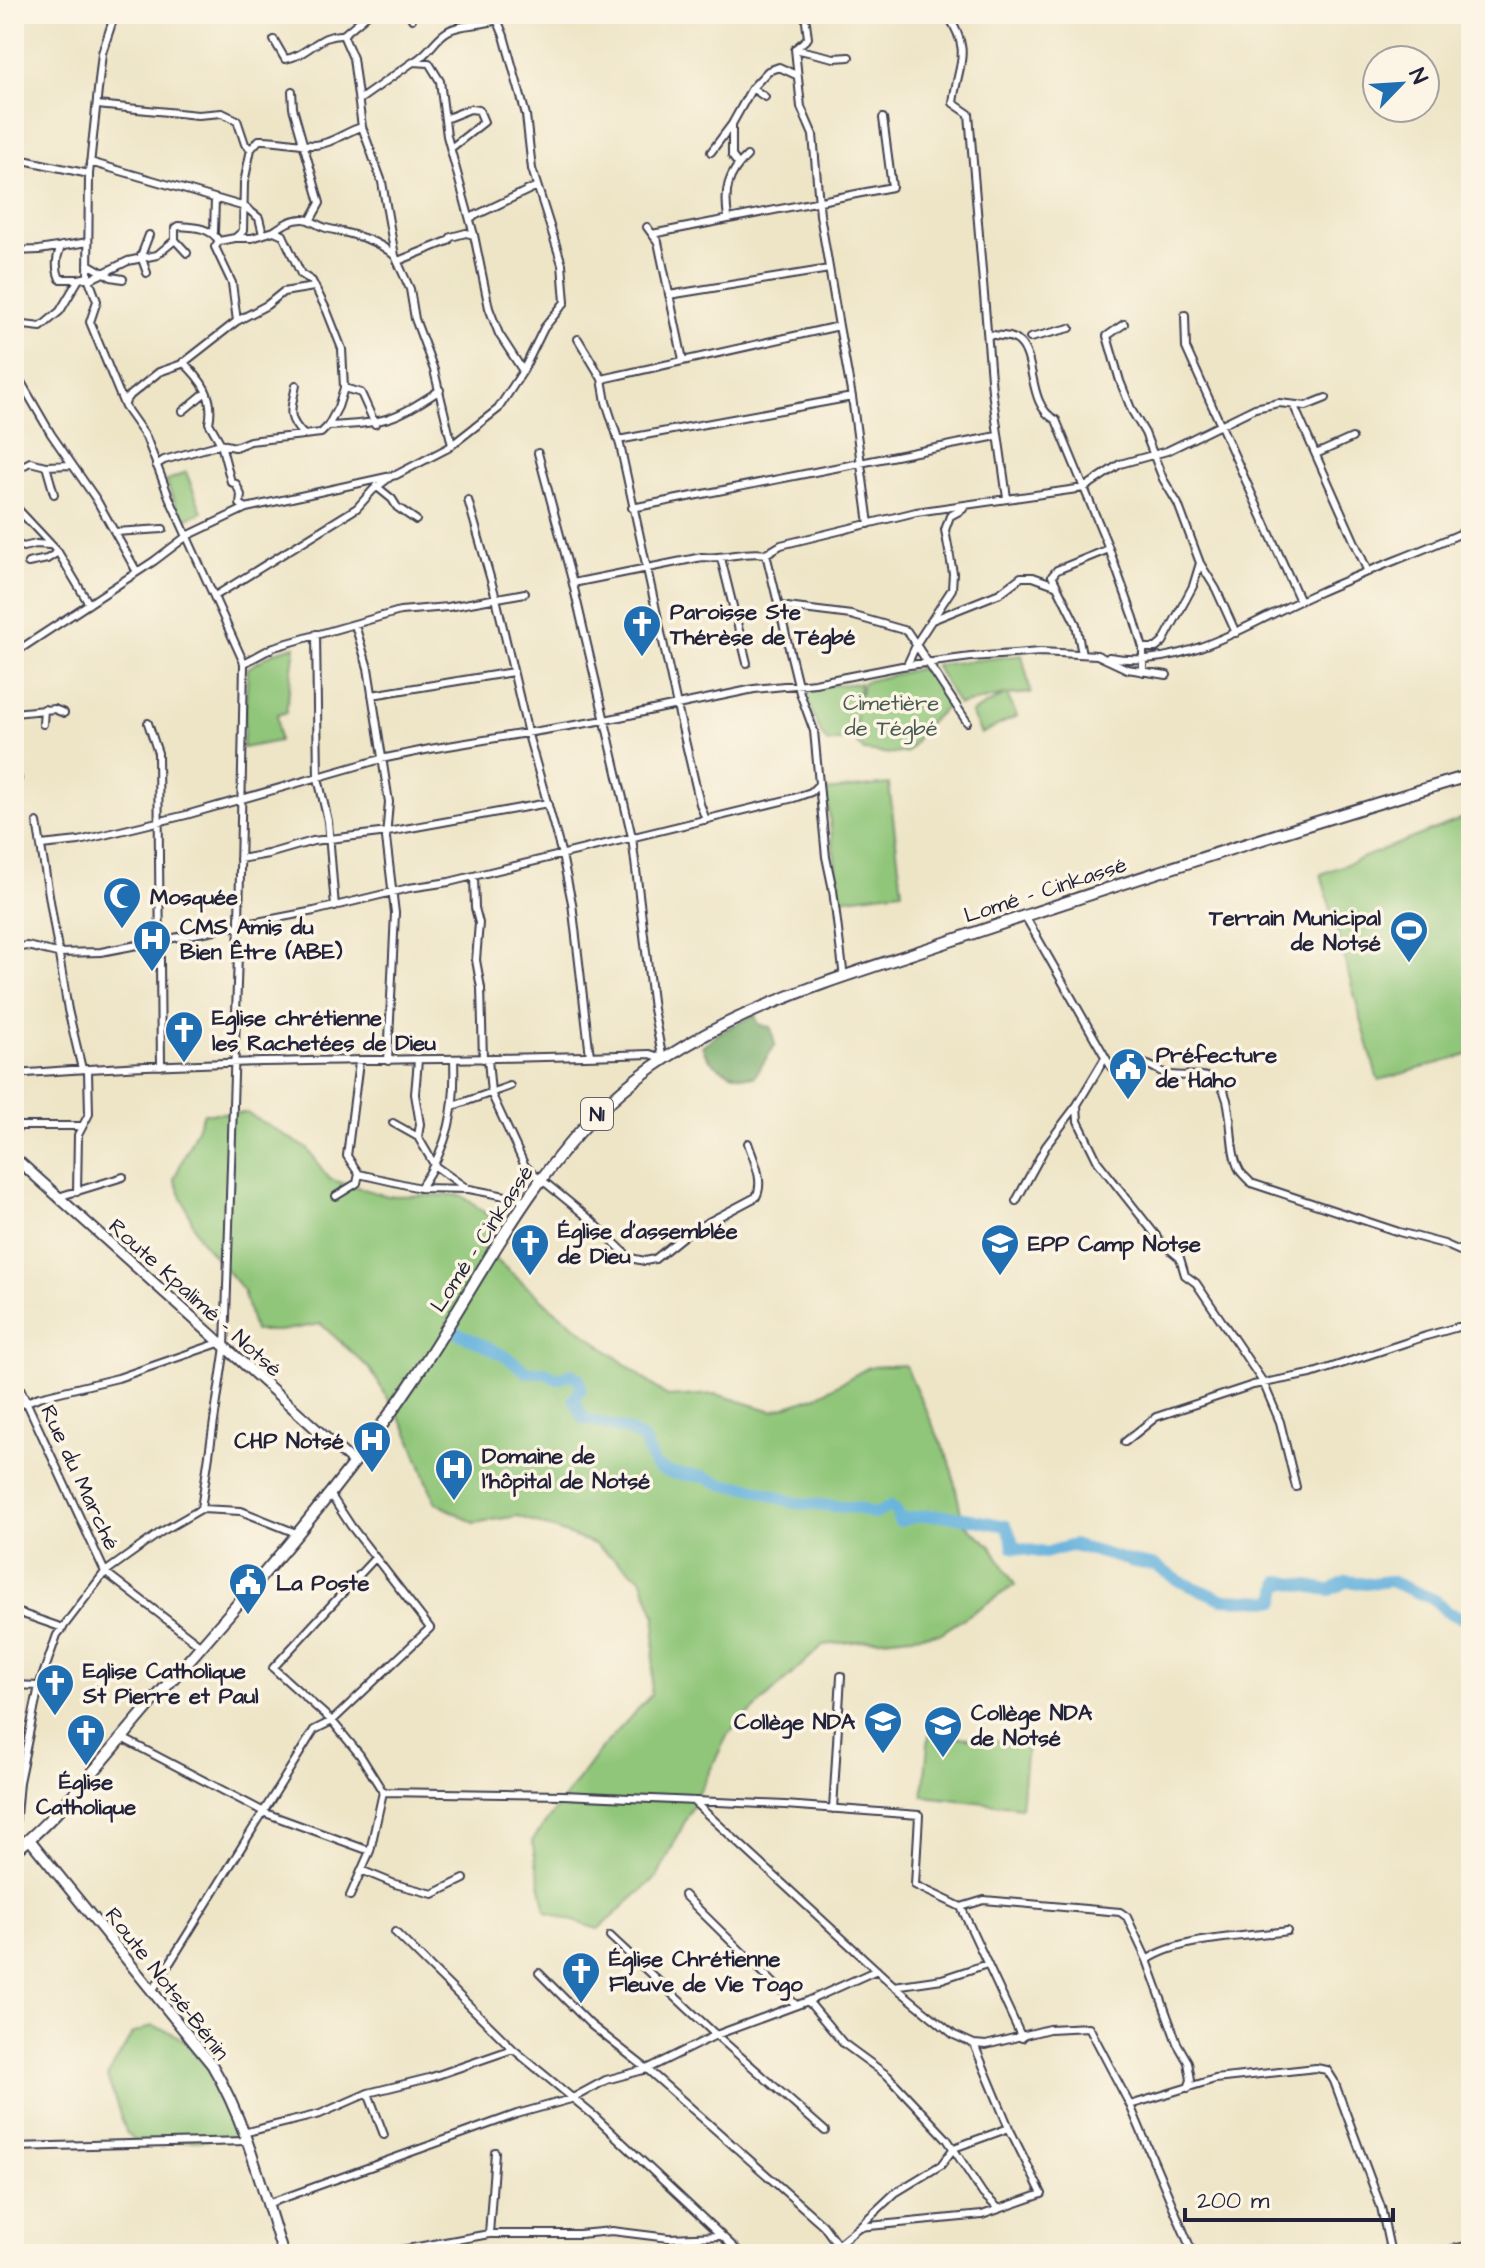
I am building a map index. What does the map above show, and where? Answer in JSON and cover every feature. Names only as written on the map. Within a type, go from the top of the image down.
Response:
[{"type":"highway","name":"Lomé - Cinkassé","points":[[14,1852],[30,1840],[121,1737],[330,1494],[429,1356],[541,1178],[607,1104],[663,1059],[731,1020],[799,992],[1193,861],[1471,775]]},
{"type":"main road","name":"Route Kpalimé - Notsé","points":[[14,1157],[354,1463]]},
{"type":"main road","name":"Route Notsé-Bénin","points":[[30,1840],[212,2065],[223,2083],[245,2137],[283,2254]]},
{"type":"street","points":[[115,14],[102,53],[89,174],[88,278],[97,301],[90,322],[125,407],[146,437],[244,663],[235,1062],[222,1345],[201,1509]]},
{"type":"street","points":[[274,40],[285,59],[296,57],[331,34],[343,35],[368,14]]},
{"type":"street","points":[[947,14],[962,41],[963,65],[953,103],[969,114],[997,436],[1007,498]]},
{"type":"street","points":[[215,596],[357,508],[392,476],[452,445],[498,409],[523,371],[544,328],[565,302],[562,264],[532,169],[526,115],[496,17],[446,32],[435,42],[429,63],[440,81],[451,148],[489,308],[499,334],[523,371]]},
{"type":"street","points":[[795,49],[808,38],[806,22]]},
{"type":"street","points":[[343,35],[353,58],[362,127],[382,182],[396,258],[410,289],[415,319],[440,390],[452,445]]},
{"type":"street","points":[[795,49],[834,58],[849,57]]},
{"type":"street","points":[[795,49],[801,107],[813,135],[820,215],[852,397],[869,524]]},
{"type":"street","points":[[359,100],[430,52]]},
{"type":"street","points":[[413,62],[429,63]]},
{"type":"street","points":[[711,152],[732,124],[752,88],[768,71],[779,67],[796,75]]},
{"type":"street","points":[[752,88],[765,97]]},
{"type":"street","points":[[292,91],[293,108],[320,203],[310,221]]},
{"type":"street","points":[[97,105],[198,115],[222,113],[237,120],[245,144],[251,149]]},
{"type":"street","points":[[445,119],[470,109],[479,110],[484,122],[451,148]]},
{"type":"street","points":[[683,360],[658,242],[650,230],[892,187],[883,118]]},
{"type":"street","points":[[732,124],[732,156],[738,164]]},
{"type":"street","points":[[235,238],[243,231],[244,183],[251,149],[259,140],[313,145],[362,127]]},
{"type":"street","points":[[728,217],[725,197],[728,180],[747,156]]},
{"type":"street","points":[[14,158],[89,174]]},
{"type":"street","points":[[90,162],[245,207],[259,218],[263,234]]},
{"type":"street","points":[[470,218],[537,186]]},
{"type":"street","points":[[215,199],[214,232],[219,241]]},
{"type":"street","points":[[237,321],[232,283],[215,247],[219,241],[263,234],[287,222],[302,219],[384,246],[396,258]]},
{"type":"street","points":[[187,253],[175,240],[175,228],[214,232]]},
{"type":"street","points":[[227,465],[228,455],[235,447],[250,441],[321,433],[338,407],[344,388],[342,349],[314,287],[301,274],[283,235],[274,231]]},
{"type":"street","points":[[396,258],[448,241],[451,237],[466,233],[474,235]]},
{"type":"street","points":[[139,260],[149,235]]},
{"type":"street","points":[[62,246],[57,253],[60,279],[79,279],[157,255],[175,240]]},
{"type":"street","points":[[14,251],[88,242]]},
{"type":"street","points":[[139,260],[147,273]]},
{"type":"street","points":[[88,264],[123,279]]},
{"type":"street","points":[[669,295],[829,269]]},
{"type":"street","points":[[14,328],[24,325],[41,327],[60,311],[79,279]]},
{"type":"street","points":[[125,407],[127,398],[159,372],[183,362],[237,321],[267,305],[283,292],[314,287]]},
{"type":"street","points":[[1185,315],[1186,348],[1300,601]]},
{"type":"street","points":[[1124,324],[1107,336],[1120,381],[1188,527],[1200,563],[1236,633]]},
{"type":"street","points":[[602,379],[839,326]]},
{"type":"street","points":[[1030,338],[1070,328]]},
{"type":"street","points":[[989,334],[1013,337],[1024,347],[1042,407],[1048,416],[1056,420],[1109,549],[1143,648],[1143,672]]},
{"type":"street","points":[[578,339],[602,379],[706,820]]},
{"type":"street","points":[[183,362],[203,382],[212,410],[209,423],[221,444],[231,482],[236,484],[241,495],[240,504],[246,508]]},
{"type":"street","points":[[14,370],[137,572]]},
{"type":"street","points":[[296,385],[290,410],[294,425],[303,434]]},
{"type":"street","points":[[344,388],[361,393],[375,424]]},
{"type":"street","points":[[328,426],[375,424],[401,416],[440,390]]},
{"type":"street","points":[[183,411],[206,392]]},
{"type":"street","points":[[618,440],[852,397]]},
{"type":"street","points":[[573,583],[702,557],[721,558],[755,552],[766,554],[781,545],[916,512],[1084,488],[1120,464],[1167,451],[1219,424],[1268,404],[1306,406],[1326,398]]},
{"type":"street","points":[[1294,406],[1368,572]]},
{"type":"street","points":[[632,508],[997,436]]},
{"type":"street","points":[[1316,454],[1352,438]]},
{"type":"street","points":[[156,465],[221,444],[235,447]]},
{"type":"street","points":[[14,1074],[235,1062],[650,1054],[663,1059],[632,837],[573,583],[538,453]]},
{"type":"street","points":[[14,471],[30,462],[46,466],[72,465]]},
{"type":"street","points":[[46,466],[54,494]]},
{"type":"street","points":[[15,649],[89,604],[187,536],[246,508],[392,476]]},
{"type":"street","points":[[371,481],[397,507],[416,520]]},
{"type":"street","points":[[468,500],[562,855],[572,903],[590,1056]]},
{"type":"street","points":[[14,505],[58,552],[89,604]]},
{"type":"street","points":[[907,665],[952,589],[947,522],[953,513],[965,506]]},
{"type":"street","points":[[115,532],[163,529]]},
{"type":"street","points":[[41,845],[79,841],[240,801],[381,759],[605,720],[754,689],[798,685],[907,665],[1011,653],[1082,654],[1143,661],[1171,656],[1236,633],[1300,601],[1471,529]]},
{"type":"street","points":[[14,542],[23,547],[49,545]]},
{"type":"street","points":[[1082,654],[1076,624],[1052,576],[1057,570],[1109,549]]},
{"type":"street","points":[[28,563],[47,559],[58,552]]},
{"type":"street","points":[[766,554],[798,685],[814,731],[826,857],[844,978]]},
{"type":"street","points":[[721,558],[747,663]]},
{"type":"street","points":[[1143,648],[1156,648],[1163,642],[1182,610],[1200,563]]},
{"type":"street","points":[[932,620],[1000,593],[1021,577],[1033,577],[1055,585]]},
{"type":"street","points":[[244,663],[274,647],[400,611],[448,607],[525,593]]},
{"type":"street","points":[[779,606],[851,615],[907,631],[967,722]]},
{"type":"street","points":[[355,625],[368,668],[389,802],[386,838],[395,913],[388,1061]]},
{"type":"street","points":[[316,634],[318,778],[328,821],[335,907]]},
{"type":"street","points":[[1097,655],[1127,669],[1167,675]]},
{"type":"street","points":[[372,695],[513,672]]},
{"type":"street","points":[[14,713],[44,709],[64,713]]},
{"type":"street","points":[[43,724],[44,709]]},
{"type":"street","points":[[148,723],[158,753],[161,1066]]},
{"type":"street","points":[[14,765],[18,779]]},
{"type":"street","points":[[14,948],[27,946],[57,953],[101,952],[335,907],[706,820],[811,792],[818,785]]},
{"type":"street","points":[[240,859],[329,838],[388,832],[548,803]]},
{"type":"street","points":[[37,822],[57,953],[85,1070],[89,1114],[78,1135],[77,1192]]},
{"type":"street","points":[[474,876],[479,923],[476,960],[481,988],[485,1059],[491,1093],[525,1166],[630,1258],[645,1261],[655,1259],[686,1234],[756,1197],[759,1177],[748,1143]]},
{"type":"street","points":[[1025,916],[1111,1067],[1137,1063],[1173,1075],[1213,1079],[1223,1088],[1231,1145],[1239,1169],[1251,1183],[1444,1244],[1471,1256]]},
{"type":"street","points":[[1016,1201],[1046,1146],[1077,1105],[1105,1058]]},
{"type":"street","points":[[420,1188],[435,1166],[450,1127],[454,1059]]},
{"type":"street","points":[[418,1060],[415,1094],[420,1124],[418,1137]]},
{"type":"street","points":[[359,1062],[347,1156],[359,1174],[420,1188],[469,1189],[526,1200]]},
{"type":"street","points":[[453,1106],[510,1086]]},
{"type":"street","points":[[1077,1105],[1078,1121],[1098,1162],[1162,1243],[1180,1258],[1185,1275],[1196,1283],[1263,1382],[1280,1422],[1296,1487]]},
{"type":"street","points":[[393,1123],[418,1137],[435,1166],[469,1189]]},
{"type":"street","points":[[14,1132],[20,1126],[82,1126]]},
{"type":"street","points":[[336,1196],[357,1183],[359,1174]]},
{"type":"street","points":[[58,1197],[123,1177]]},
{"type":"street","points":[[1125,1442],[1156,1417],[1263,1382],[1311,1374],[1426,1336],[1458,1327],[1471,1328]]},
{"type":"street","points":[[14,1407],[222,1345]]},
{"type":"street","name":"Rue du Marché","points":[[14,1375],[105,1572],[201,1646]]},
{"type":"street","points":[[153,1990],[314,1730],[332,1721],[430,1628],[330,1494]]},
{"type":"street","points":[[14,1838],[19,1782],[39,1686],[57,1635],[105,1572],[161,1532],[201,1509],[241,1511],[296,1533]]},
{"type":"street","points":[[350,1896],[370,1851],[383,1792],[360,1755],[332,1721],[273,1668],[375,1558]]},
{"type":"street","points":[[14,1611],[63,1628]]},
{"type":"street","points":[[833,1809],[841,1676]]},
{"type":"street","points":[[14,1685],[39,1686]]},
{"type":"street","points":[[121,1737],[262,1811],[370,1851]]},
{"type":"street","points":[[383,1792],[563,1795],[919,1815],[915,1885],[961,1907],[1022,2038]]},
{"type":"street","points":[[693,1801],[894,1986],[954,2035],[974,2044],[986,2045],[1049,2029],[1089,2027],[1130,2105],[1193,2254]]},
{"type":"street","points":[[361,1870],[395,1884],[433,1894],[464,1879]]},
{"type":"street","points":[[684,1895],[795,2004]]},
{"type":"street","points":[[961,1907],[984,1900],[1120,1912],[1127,1917],[1191,2071],[1188,2088]]},
{"type":"street","points":[[1147,1960],[1165,1950],[1287,1931]]},
{"type":"street","points":[[395,1932],[513,2049],[593,2115],[741,2254]]},
{"type":"street","points":[[610,1936],[825,2131]]},
{"type":"street","points":[[894,1986],[942,1979],[987,1964]]},
{"type":"street","points":[[267,2204],[517,2114],[571,2099],[606,2080],[647,2069],[716,2035],[808,2001],[877,1970]]},
{"type":"street","points":[[539,1973],[591,2025],[647,2069],[823,2225],[837,2244]]},
{"type":"street","points":[[808,2001],[843,2043],[888,2076],[954,2148],[983,2194],[999,2209]]},
{"type":"street","points":[[859,2227],[982,2215],[1042,2194],[1009,2128],[974,2044]]},
{"type":"street","points":[[14,2147],[245,2137],[320,2114],[368,2093],[429,2078],[513,2049]]},
{"type":"street","points":[[1130,2105],[1231,2076],[1316,2068],[1327,2070],[1334,2081],[1381,2207],[1391,2254]]},
{"type":"street","points":[[368,2093],[384,2135]]},
{"type":"street","points":[[826,2254],[895,2193],[941,2165],[954,2148],[1009,2128]]},
{"type":"street","points":[[489,2234],[495,2152]]},
{"type":"street","points":[[379,2254],[489,2234],[612,2231],[669,2238],[720,2236]]},
{"type":"street","points":[[1431,2254],[1471,2245]]},
{"type":"green space","points":[[186,472],[202,512],[182,520],[166,481]]},
{"type":"green space","points":[[295,646],[286,713],[277,714],[279,741],[243,748],[248,668],[275,652]]},
{"type":"green space","points":[[1022,655],[1031,693],[1007,695],[1017,716],[981,734],[971,713],[1005,695],[958,705],[935,665]]},
{"type":"green space","name":"Cimetière de Tégbé","points":[[926,667],[947,699],[946,708],[924,727],[908,752],[864,751],[855,740],[857,715],[853,738],[828,743],[801,688],[860,683],[858,706],[863,682]]},
{"type":"green space","points":[[889,784],[902,891],[840,899],[826,791]]},
{"type":"green space","name":"Terrain Municipal de Notsé","points":[[1471,815],[1471,1054],[1380,1080],[1321,874]]},
{"type":"green space","points":[[755,1015],[759,1025],[771,1027],[775,1045],[754,1077],[730,1073],[710,1060],[702,1046],[722,1031]]},
{"type":"green space","points":[[204,1113],[247,1113],[308,1149],[329,1179],[387,1196],[461,1195],[497,1222],[480,1246],[552,1308],[668,1397],[716,1394],[773,1411],[817,1396],[869,1367],[905,1365],[950,1462],[963,1522],[992,1547],[1015,1585],[941,1633],[823,1645],[728,1734],[658,1876],[598,1929],[546,1912],[532,1841],[600,1750],[651,1695],[656,1617],[641,1578],[594,1544],[518,1516],[474,1523],[435,1502],[407,1430],[370,1369],[321,1324],[280,1331],[254,1331],[243,1290],[199,1238],[174,1179]]},
{"type":"green space","points":[[929,1734],[1027,1744],[1021,1807],[923,1796]]},
{"type":"green space","points":[[152,2026],[176,2035],[197,2055],[225,2097],[239,2139],[137,2143],[127,2134],[107,2077],[132,2034]]},
{"type":"waterway","points":[[456,1332],[502,1354],[526,1372],[545,1372],[557,1379],[571,1374],[579,1379],[581,1389],[574,1399],[583,1418],[626,1430],[643,1439],[655,1466],[670,1473],[748,1487],[795,1503],[857,1508],[875,1514],[890,1506],[897,1512],[899,1521],[939,1515],[1006,1526],[1013,1547],[1045,1553],[1073,1545],[1156,1566],[1179,1581],[1222,1599],[1276,1601],[1280,1581],[1329,1590],[1348,1581],[1365,1584],[1390,1581],[1435,1600],[1447,1612],[1466,1619],[1471,1625]]},
{"type":"place","name":"Paroisse Ste Thérèse de Tégbé","points":[[642,658]]},
{"type":"place","name":"Mosquée","points":[[122,930]]},
{"type":"place","name":"Terrain Municipal de Notsé","points":[[1409,964]]},
{"type":"place","name":"CMS Amis du Bien Être (ABE)","points":[[152,973]]},
{"type":"place","name":"Eglise chrétienne les Rachetées de Dieu","points":[[184,1064]]},
{"type":"place","name":"Préfecture de Haho","points":[[1128,1101]]},
{"type":"place","name":"Église d'assemblée de Dieu","points":[[530,1277]]},
{"type":"place","name":"EPP Camp Notse","points":[[1000,1277]]},
{"type":"place","name":"CHP Notsé","points":[[372,1474]]},
{"type":"place","name":"Domaine de l'hôpital de Notsé","points":[[454,1502]]},
{"type":"place","name":"La Poste","points":[[248,1616]]},
{"type":"place","name":"Eglise Catholique St Pierre et Paul","points":[[55,1717]]},
{"type":"place","name":"Collège NDA","points":[[883,1755]]},
{"type":"place","name":"Collège NDA de Notsé","points":[[943,1759]]},
{"type":"place","name":"Église Catholique","points":[[86,1767]]},
{"type":"place","name":"Église Chrétienne Fleuve de Vie Togo","points":[[581,2005]]}]
